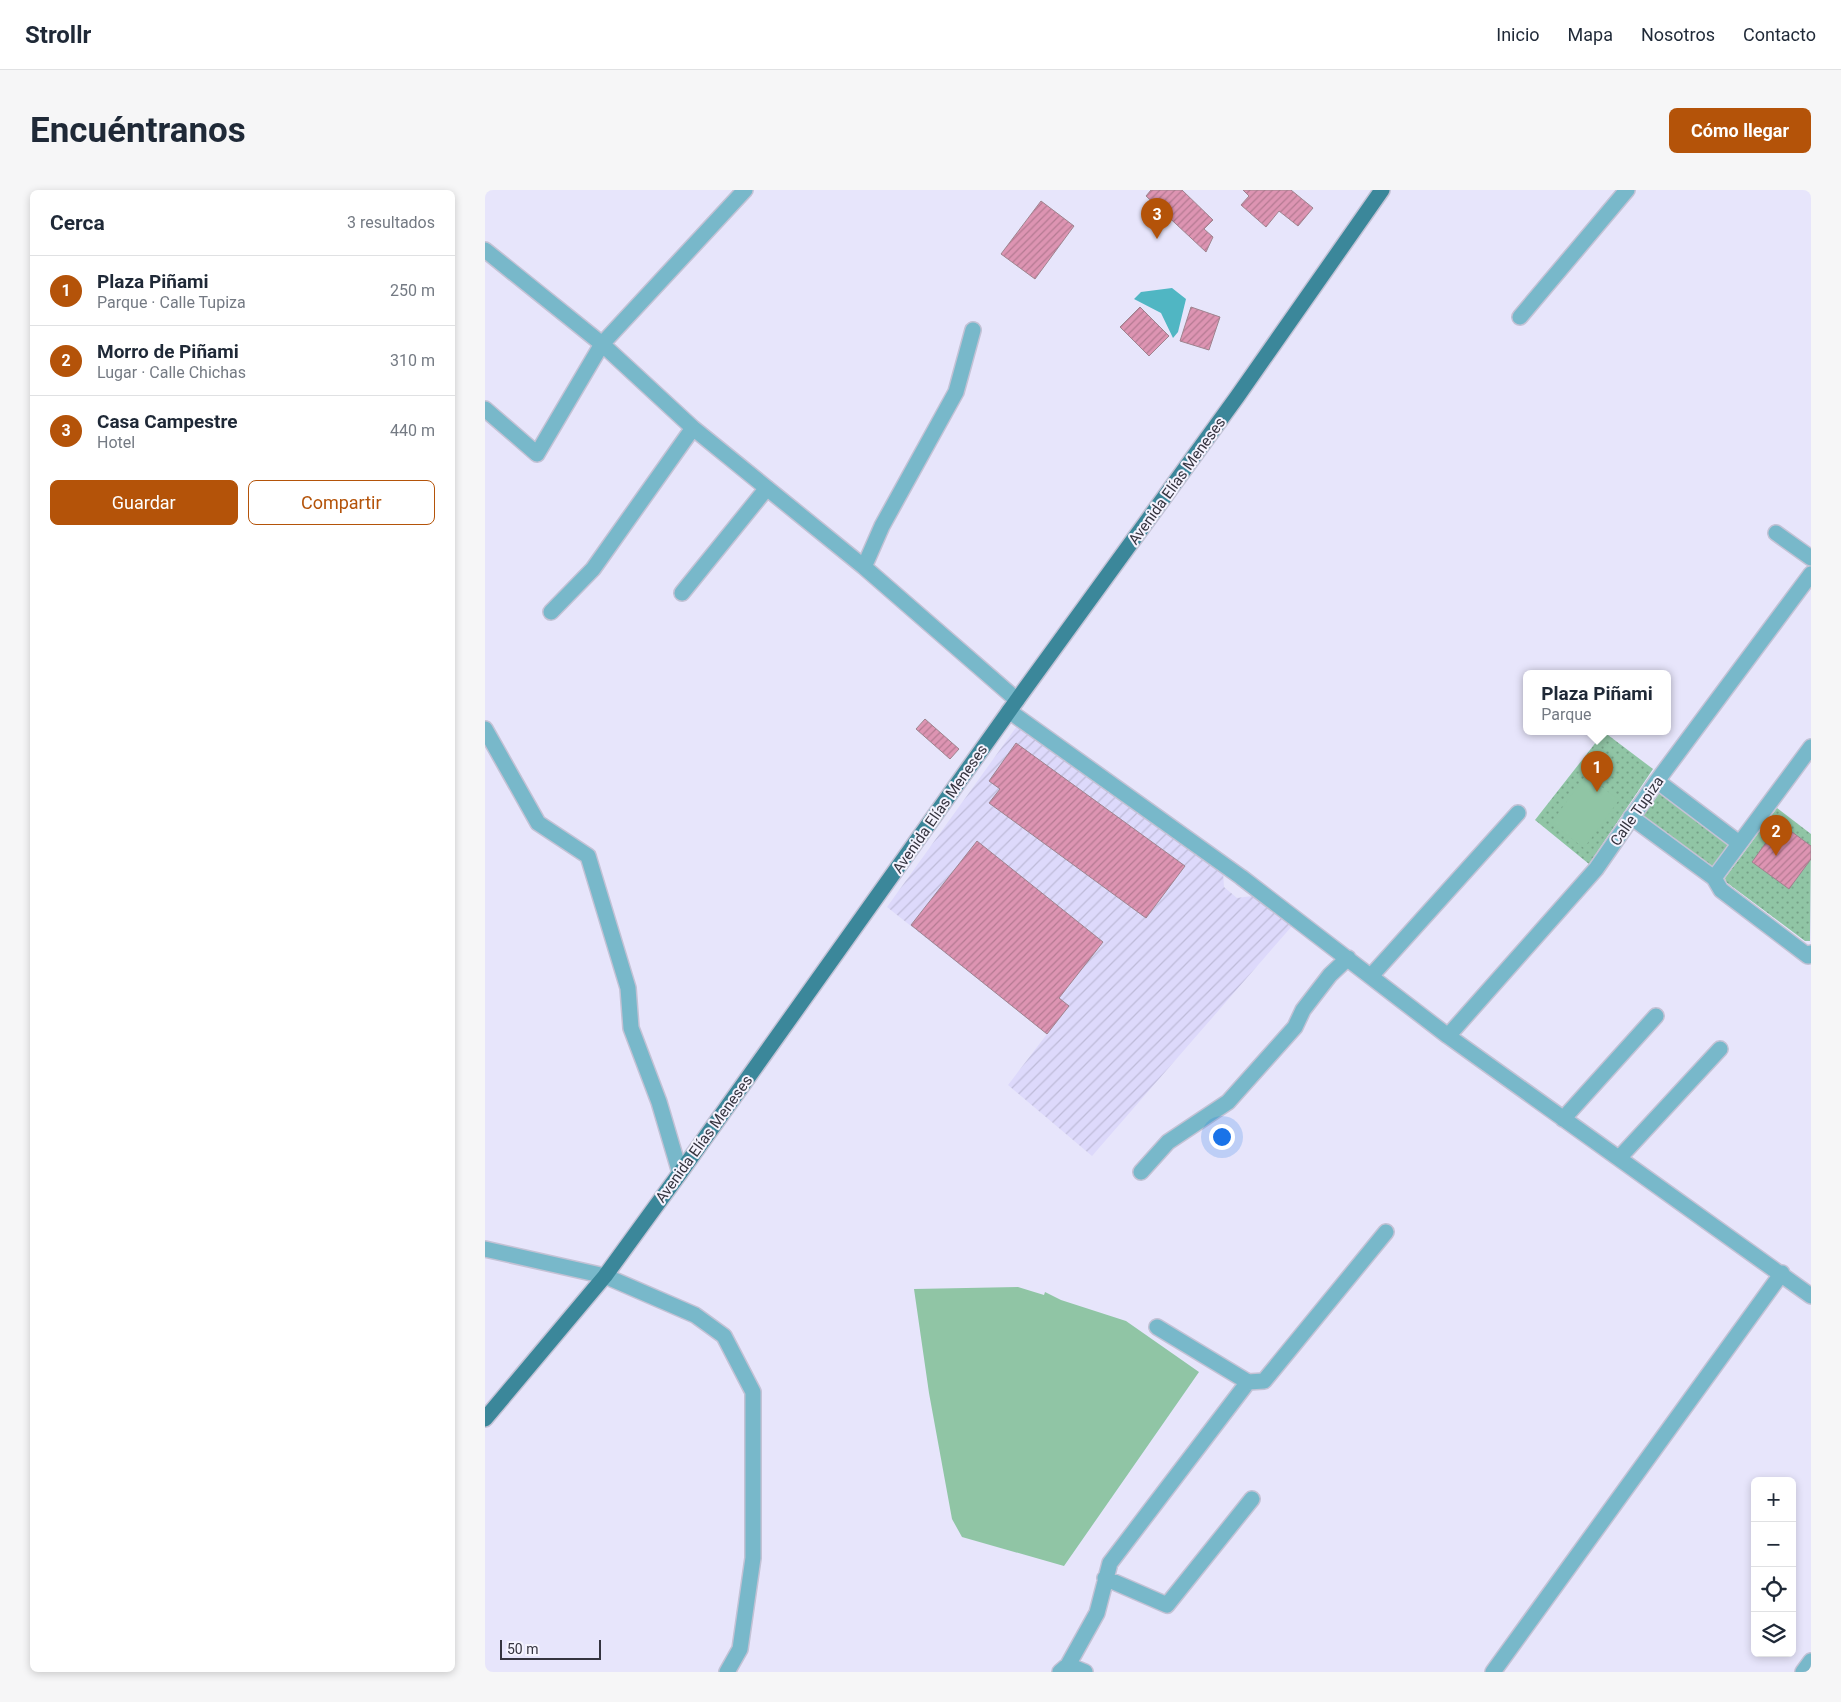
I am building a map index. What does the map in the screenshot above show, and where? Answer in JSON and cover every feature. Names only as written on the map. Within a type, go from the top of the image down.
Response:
[{"type":"main road","name":"Avenida Elías Meneses","points":[[485,1419],[605,1276],[1013,705],[1237,398],[1382,190]]},
{"type":"street","points":[[485,408],[537,454],[602,344],[745,190]]},
{"type":"street","points":[[1520,317],[1627,190]]},
{"type":"street","points":[[485,250],[602,344],[693,428],[863,567],[1013,705],[1348,958],[1448,1036],[1782,1273],[1811,1296]]},
{"type":"street","points":[[863,567],[882,526],[956,392],[973,330]]},
{"type":"street","points":[[551,612],[593,569],[693,428]]},
{"type":"street","points":[[683,593],[767,488]]},
{"type":"street","points":[[1776,533],[1811,558]]},
{"type":"street","name":"Calle Tupiza","points":[[1448,1036],[1597,869],[1657,781],[1811,574]]},
{"type":"street","points":[[485,729],[538,824],[588,856],[628,988],[631,1028],[659,1102],[680,1173]]},
{"type":"street","points":[[1714,878],[1811,747]]},
{"type":"street","points":[[1657,781],[1739,843]]},
{"type":"street","points":[[1371,976],[1518,813]]},
{"type":"street","points":[[1631,817],[1714,878],[1721,890],[1808,956],[1811,953]]},
{"type":"street","points":[[1141,1172],[1168,1142],[1228,1102],[1295,1027],[1303,1010],[1330,975],[1348,958]]},
{"type":"street","points":[[1563,1119],[1656,1016]]},
{"type":"street","points":[[1620,1157],[1719,1049]]},
{"type":"street","points":[[1157,1327],[1248,1382],[1264,1381],[1386,1232]]},
{"type":"street","points":[[485,1249],[605,1276],[695,1315],[725,1336],[753,1392],[753,1558],[740,1649],[727,1672]]},
{"type":"street","points":[[1493,1672],[1782,1273]]},
{"type":"street","points":[[1085,1672],[1064,1668],[1097,1613],[1110,1563],[1248,1382]]},
{"type":"street","points":[[1105,1578],[1167,1606],[1252,1499]]},
{"type":"street","points":[[1803,1672],[1811,1661]]},
{"type":"shaded area","points":[[1017,726],[1223,871],[1224,887],[1237,898],[1252,896],[1292,926],[1092,1156],[1008,1085],[1047,1034],[887,907]]},
{"type":"green space","points":[[1602,735],[1608,735],[1653,769],[1589,864],[1535,820]]},
{"type":"green space","points":[[1586,775],[1619,800],[1584,848],[1551,823]]},
{"type":"green space","points":[[1659,793],[1663,793],[1727,839],[1725,851],[1715,865],[1711,867],[1642,817]]},
{"type":"green space","points":[[1777,808],[1811,834],[1810,941],[1805,941],[1726,882],[1725,878]]},
{"type":"green space","points":[[1018,1287],[1044,1295],[1045,1292],[1061,1300],[1126,1321],[1199,1372],[1064,1566],[962,1537],[952,1519],[929,1393],[914,1289]]},
{"type":"water","points":[[1172,288],[1186,299],[1178,332],[1173,338],[1161,313],[1134,299],[1141,292]]},
{"type":"building","points":[[1151,190],[1182,190],[1213,220],[1204,229],[1213,237],[1206,252],[1146,196]]},
{"type":"building","points":[[1243,190],[1291,190],[1313,208],[1298,226],[1279,211],[1266,227],[1241,205],[1249,196]]},
{"type":"building","points":[[1041,201],[1074,226],[1035,279],[1001,254]]},
{"type":"building","points":[[1140,307],[1169,336],[1149,356],[1120,327]]},
{"type":"building","points":[[1191,307],[1220,317],[1209,350],[1180,341]]},
{"type":"building","points":[[925,719],[959,749],[950,759],[916,729]]},
{"type":"building","points":[[1016,743],[1185,866],[1146,918],[989,803],[1000,789],[989,781]]},
{"type":"building","points":[[1780,823],[1811,846],[1811,859],[1789,889],[1752,862]]},
{"type":"building","points":[[977,841],[1103,942],[1059,998],[1069,1006],[1047,1034],[911,925]]},
{"type":"place","name":"Casa Campestre","points":[[1157,239]]},
{"type":"place","name":"Plaza Piñami","points":[[1597,792]]},
{"type":"place","name":"Morro de Piñami","points":[[1776,856]]}]
